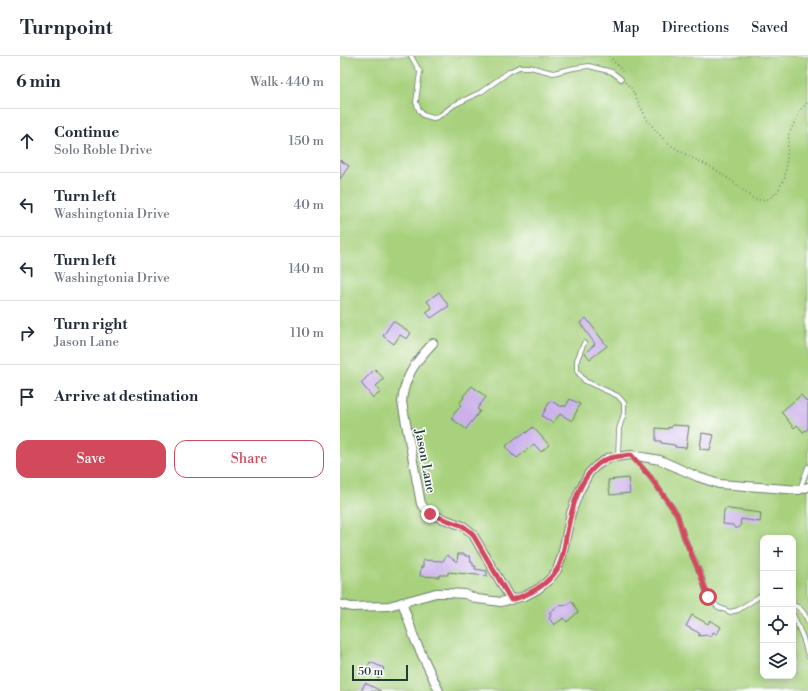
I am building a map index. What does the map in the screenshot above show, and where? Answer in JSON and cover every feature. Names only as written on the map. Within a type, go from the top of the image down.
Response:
[{"type":"street","name":"Jason Lane","points":[[433,343],[420,356],[413,368],[403,389],[402,402],[421,504],[430,514],[463,526],[472,533],[511,600]]},
{"type":"street","points":[[340,604],[351,606],[389,606],[436,593],[465,594],[477,599],[501,602],[525,596],[538,589],[549,580],[557,570],[562,556],[570,512],[589,473],[608,458],[631,455],[660,460],[698,477],[719,484],[799,490],[808,487]]},
{"type":"street","points":[[402,602],[415,640],[439,691]]},
{"type":"lane","points":[[411,56],[420,72],[416,102],[419,110],[424,115],[433,118],[438,117],[454,105],[481,92],[509,72],[519,67],[530,67],[553,73],[589,66],[612,72],[621,79]]},
{"type":"lane","points":[[584,343],[577,360],[577,371],[585,381],[618,396],[624,403],[624,413],[619,429],[618,457]]},
{"type":"lane","points":[[631,455],[651,478],[677,514],[684,537],[701,576],[708,597],[718,607],[730,612],[738,610],[760,596]]},
{"type":"lane","points":[[799,490],[808,467]]},
{"type":"lane","points":[[796,606],[804,611],[808,621]]},
{"type":"lane","points":[[796,621],[808,656]]},
{"type":"path","points":[[610,56],[620,68],[622,73],[621,79],[631,88],[648,121],[667,143],[688,156],[713,168],[736,184],[752,198],[757,200],[768,200],[778,191],[785,177],[789,134],[801,109],[808,102]]},
{"type":"green space","points":[[340,56],[808,56],[808,691],[340,691]]},
{"type":"building","points":[[340,160],[349,166],[340,179]]},
{"type":"building","points":[[439,292],[449,306],[431,318],[426,312],[432,308],[427,301]]},
{"type":"building","points":[[586,318],[607,346],[590,359],[585,353],[595,344],[580,323]]},
{"type":"building","points":[[393,321],[411,333],[407,339],[400,335],[394,344],[383,336]]},
{"type":"building","points":[[375,369],[384,379],[376,386],[381,392],[373,398],[361,383]]},
{"type":"building","points":[[472,386],[486,397],[477,409],[480,411],[466,429],[451,418],[461,405],[459,404],[464,397],[463,396]]},
{"type":"building","points":[[801,395],[808,403],[808,429],[803,432],[797,425],[794,428],[781,412]]},
{"type":"building","points":[[570,399],[580,404],[572,421],[560,414],[553,423],[542,416],[550,401],[565,407]]},
{"type":"building","points":[[672,425],[689,426],[686,448],[675,447],[675,445],[656,441],[656,428],[668,429],[668,427],[671,428]]},
{"type":"building","points":[[533,427],[549,445],[541,452],[534,444],[517,458],[514,455],[513,456],[506,446],[518,436],[525,432],[526,433]]},
{"type":"building","points":[[702,433],[714,435],[710,450],[700,449]]},
{"type":"building","points":[[628,478],[630,493],[610,495],[608,480]]},
{"type":"building","points":[[728,507],[729,509],[761,513],[760,522],[741,519],[740,527],[738,528],[735,528],[733,525],[723,524],[724,510]]},
{"type":"building","points":[[458,554],[470,556],[473,566],[476,566],[475,569],[487,571],[487,576],[448,572],[448,575],[439,575],[439,577],[420,576],[421,567],[423,567],[423,560],[443,561],[447,555],[457,562]]},
{"type":"building","points":[[572,601],[578,612],[567,622],[564,618],[554,625],[549,618],[551,616],[549,613],[559,605],[565,606]]},
{"type":"building","points":[[692,615],[708,624],[710,620],[721,627],[717,634],[713,632],[711,637],[707,635],[699,636],[699,633],[686,626]]},
{"type":"building","points":[[370,662],[384,668],[379,678],[361,669],[367,669]]},
{"type":"building","points":[[365,683],[381,691],[361,691]]},
{"type":"route","points":[[430,514],[463,526],[472,533],[511,600],[525,596],[538,589],[549,580],[557,570],[562,556],[570,512],[589,473],[608,458],[631,455],[651,478],[677,514],[684,537],[701,576],[708,597]]}]
